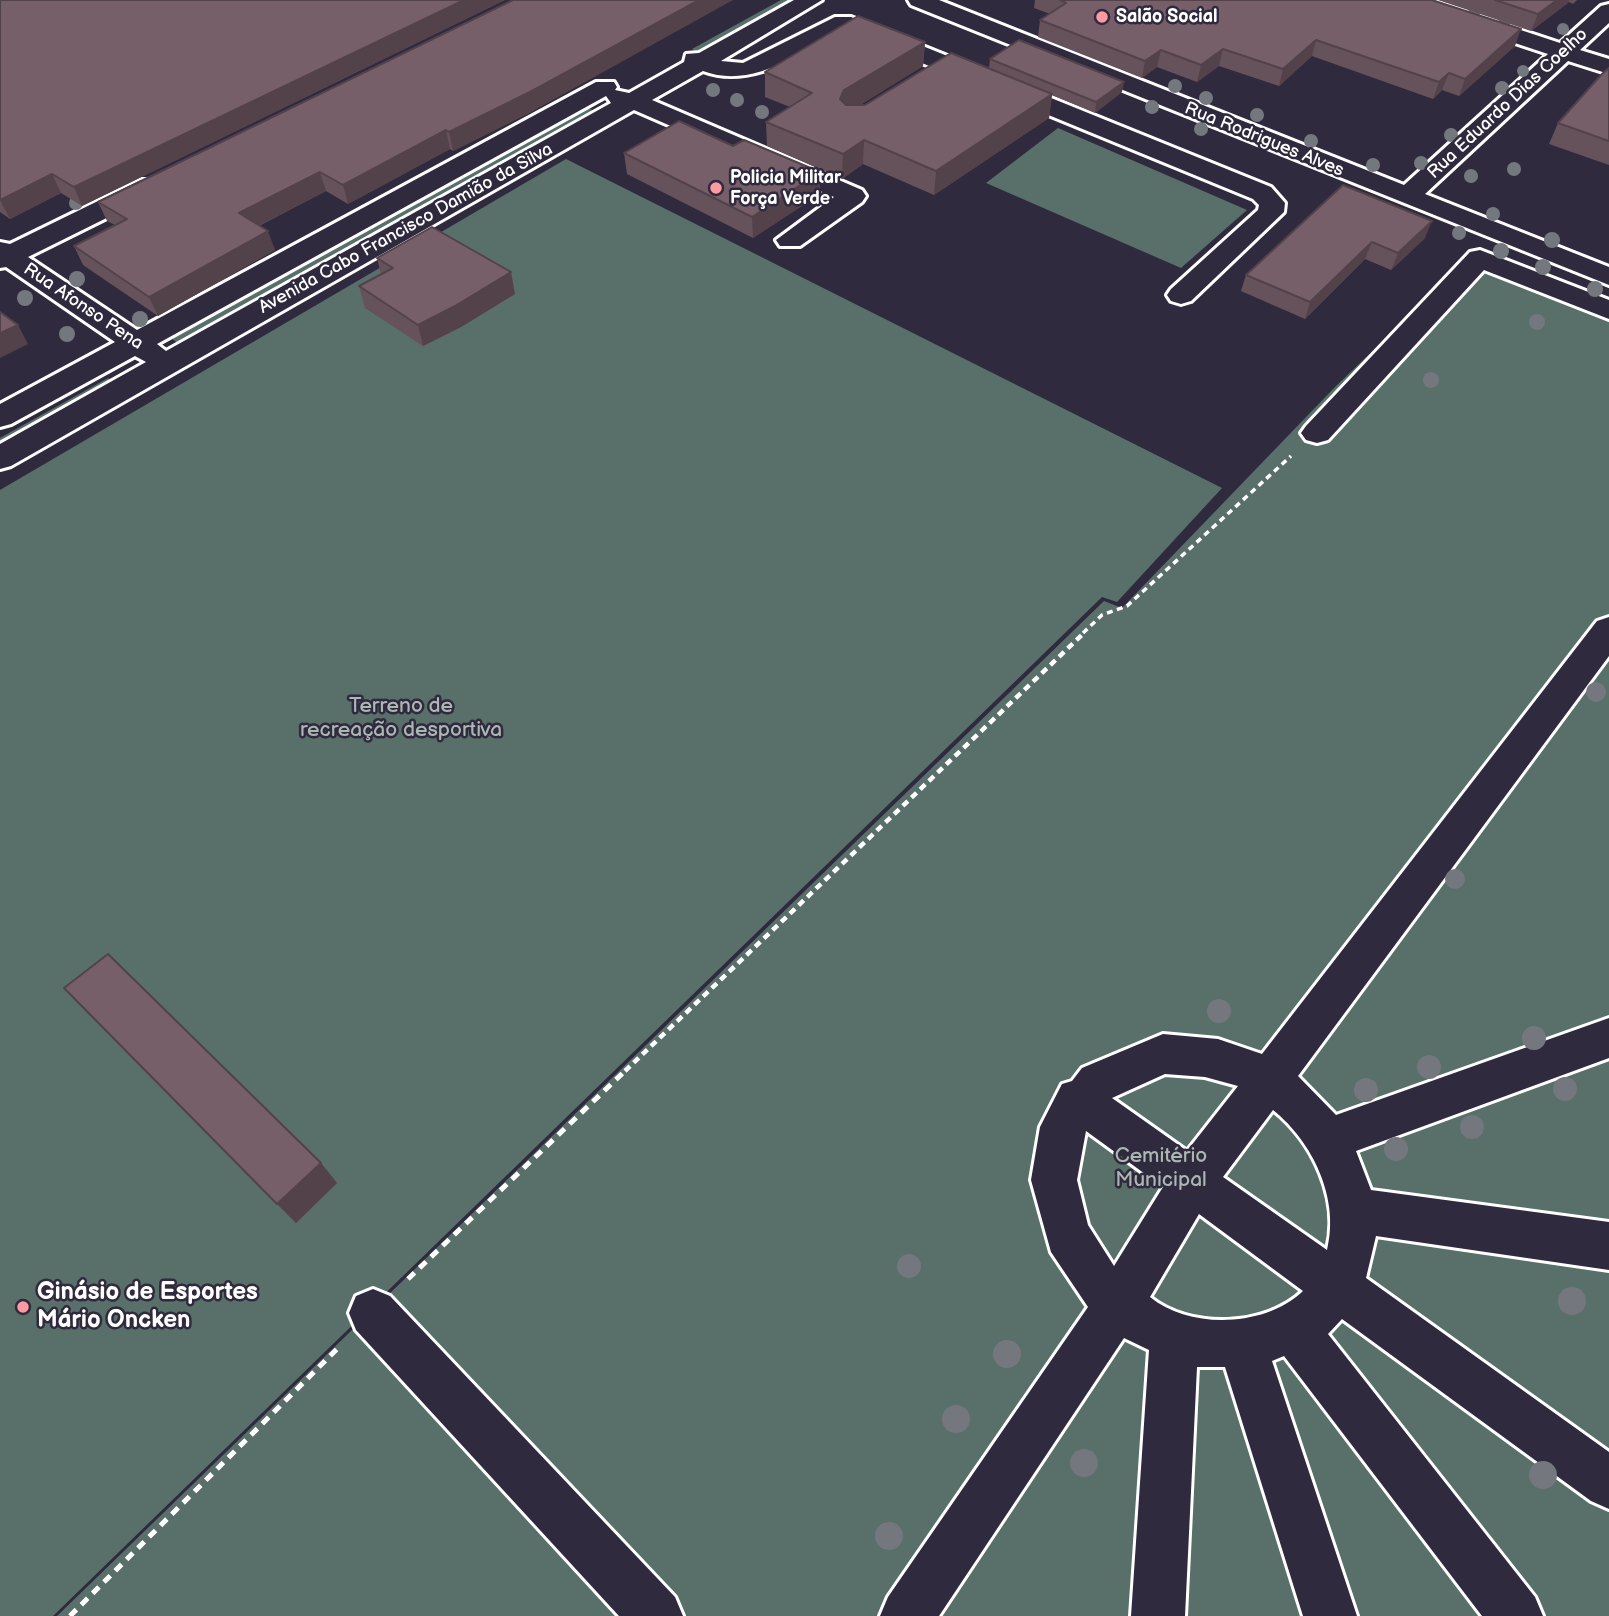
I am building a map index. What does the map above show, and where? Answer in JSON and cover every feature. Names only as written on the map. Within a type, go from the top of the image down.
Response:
[{"type":"street","name":"Avenida Cabo Francisco Damião da Silva","points":[[0,417],[764,0]]},
{"type":"street","name":"Avenida Cabo Francisco Damião da Silva","points":[[0,458],[811,0]]},
{"type":"street","name":"Rua Rodrigues Alves","points":[[919,0],[1609,277]]},
{"type":"street","points":[[1408,0],[1609,67]]},
{"type":"street","points":[[992,8],[997,20],[1019,42]]},
{"type":"street","name":"Rua Eduardo Dias Coelho","points":[[1406,197],[1609,11]]},
{"type":"street","points":[[673,50],[720,69],[747,70],[843,22],[1262,193],[1272,203],[1271,212],[1181,295]]},
{"type":"street","points":[[924,78],[948,64]]},
{"type":"street","points":[[600,89],[655,109],[853,196],[790,240]]},
{"type":"street","points":[[3,255],[170,177]]},
{"type":"street","name":"Rua Afonso Pena","points":[[3,255],[167,364]]},
{"type":"street","points":[[1317,433],[1480,258],[1609,310]]},
{"type":"street","points":[[907,1616],[1118,1305],[1193,1182],[1609,630]]},
{"type":"street","points":[[1329,1139],[1609,1038]]},
{"type":"street","points":[[1163,1054],[1199,1055],[1234,1063],[1268,1080],[1301,1106],[1329,1139],[1345,1173],[1353,1210],[1352,1249],[1339,1286],[1320,1310],[1294,1330],[1243,1346],[1209,1345],[1174,1337],[1144,1323],[1118,1305],[1088,1274],[1074,1250],[1055,1201],[1053,1163],[1062,1129],[1077,1099],[1102,1077],[1131,1061],[1163,1054]]},
{"type":"street","points":[[1077,1099],[1609,1483]]},
{"type":"street","points":[[1353,1210],[1609,1246]]},
{"type":"street","points":[[373,1312],[656,1616]]},
{"type":"street","points":[[1294,1330],[1516,1616]]},
{"type":"street","points":[[1158,1616],[1174,1337]]},
{"type":"street","points":[[1243,1346],[1330,1616]]},
{"type":"path","points":[[70,1616],[373,1312],[1102,615],[1127,606],[1317,433]]},
{"type":"green space","points":[[781,0],[793,0],[698,52],[692,49]]},
{"type":"green space","points":[[585,106],[594,111],[179,344],[171,338]]},
{"type":"green space","points":[[1058,128],[1247,210],[1181,268],[986,183]]},
{"type":"green space","name":"Terreno de recreação desportiva","points":[[566,159],[1222,488],[1117,602],[1102,597],[53,1616],[0,1616],[0,490]]},
{"type":"green space","name":"Cemitério Municipal","points":[[1474,254],[1609,308],[1609,1616],[57,1616],[1104,601],[1122,608],[1336,386]]},
{"type":"green space","points":[[108,378],[117,385],[0,450],[0,438]]},
{"type":"building","points":[[0,0],[464,0],[74,187],[52,174],[0,200]]},
{"type":"building","points":[[513,0],[699,0],[530,92],[449,132],[446,130],[343,185],[320,172],[239,213],[268,231],[149,297],[74,246],[127,219],[98,202]]},
{"type":"building","points":[[1060,0],[1432,0],[1521,29],[1465,79],[1449,73],[1439,82],[1316,40],[1283,69],[1223,49],[1201,65],[1161,50],[1145,61],[1040,20],[1066,3]]},
{"type":"building","points":[[1495,0],[1557,0],[1538,14]]},
{"type":"building","points":[[858,16],[925,42],[844,90],[840,99],[846,105],[865,105],[951,53],[1052,94],[936,171],[864,140],[843,154],[766,122],[812,93],[765,72]]},
{"type":"building","points":[[1019,40],[1124,82],[1096,102],[990,59]]},
{"type":"building","points":[[1609,68],[1609,141],[1558,123],[1602,74]]},
{"type":"building","points":[[679,121],[733,146],[744,140],[820,172],[752,217],[624,153]]},
{"type":"building","points":[[1343,185],[1432,221],[1398,253],[1372,242],[1310,302],[1246,275]]},
{"type":"building","points":[[432,227],[511,272],[418,325],[359,286],[393,268],[377,258]]},
{"type":"building","points":[[0,312],[18,325],[0,333]]},
{"type":"building","points":[[108,954],[321,1163],[277,1204],[64,988]]},
{"type":"place","name":"Salão Social","points":[[1102,17]]},
{"type":"place","name":"Policia Militar Força Verde","points":[[716,188]]},
{"type":"place","name":"Ginásio de Esportes Mário Oncken","points":[[23,1307]]}]
